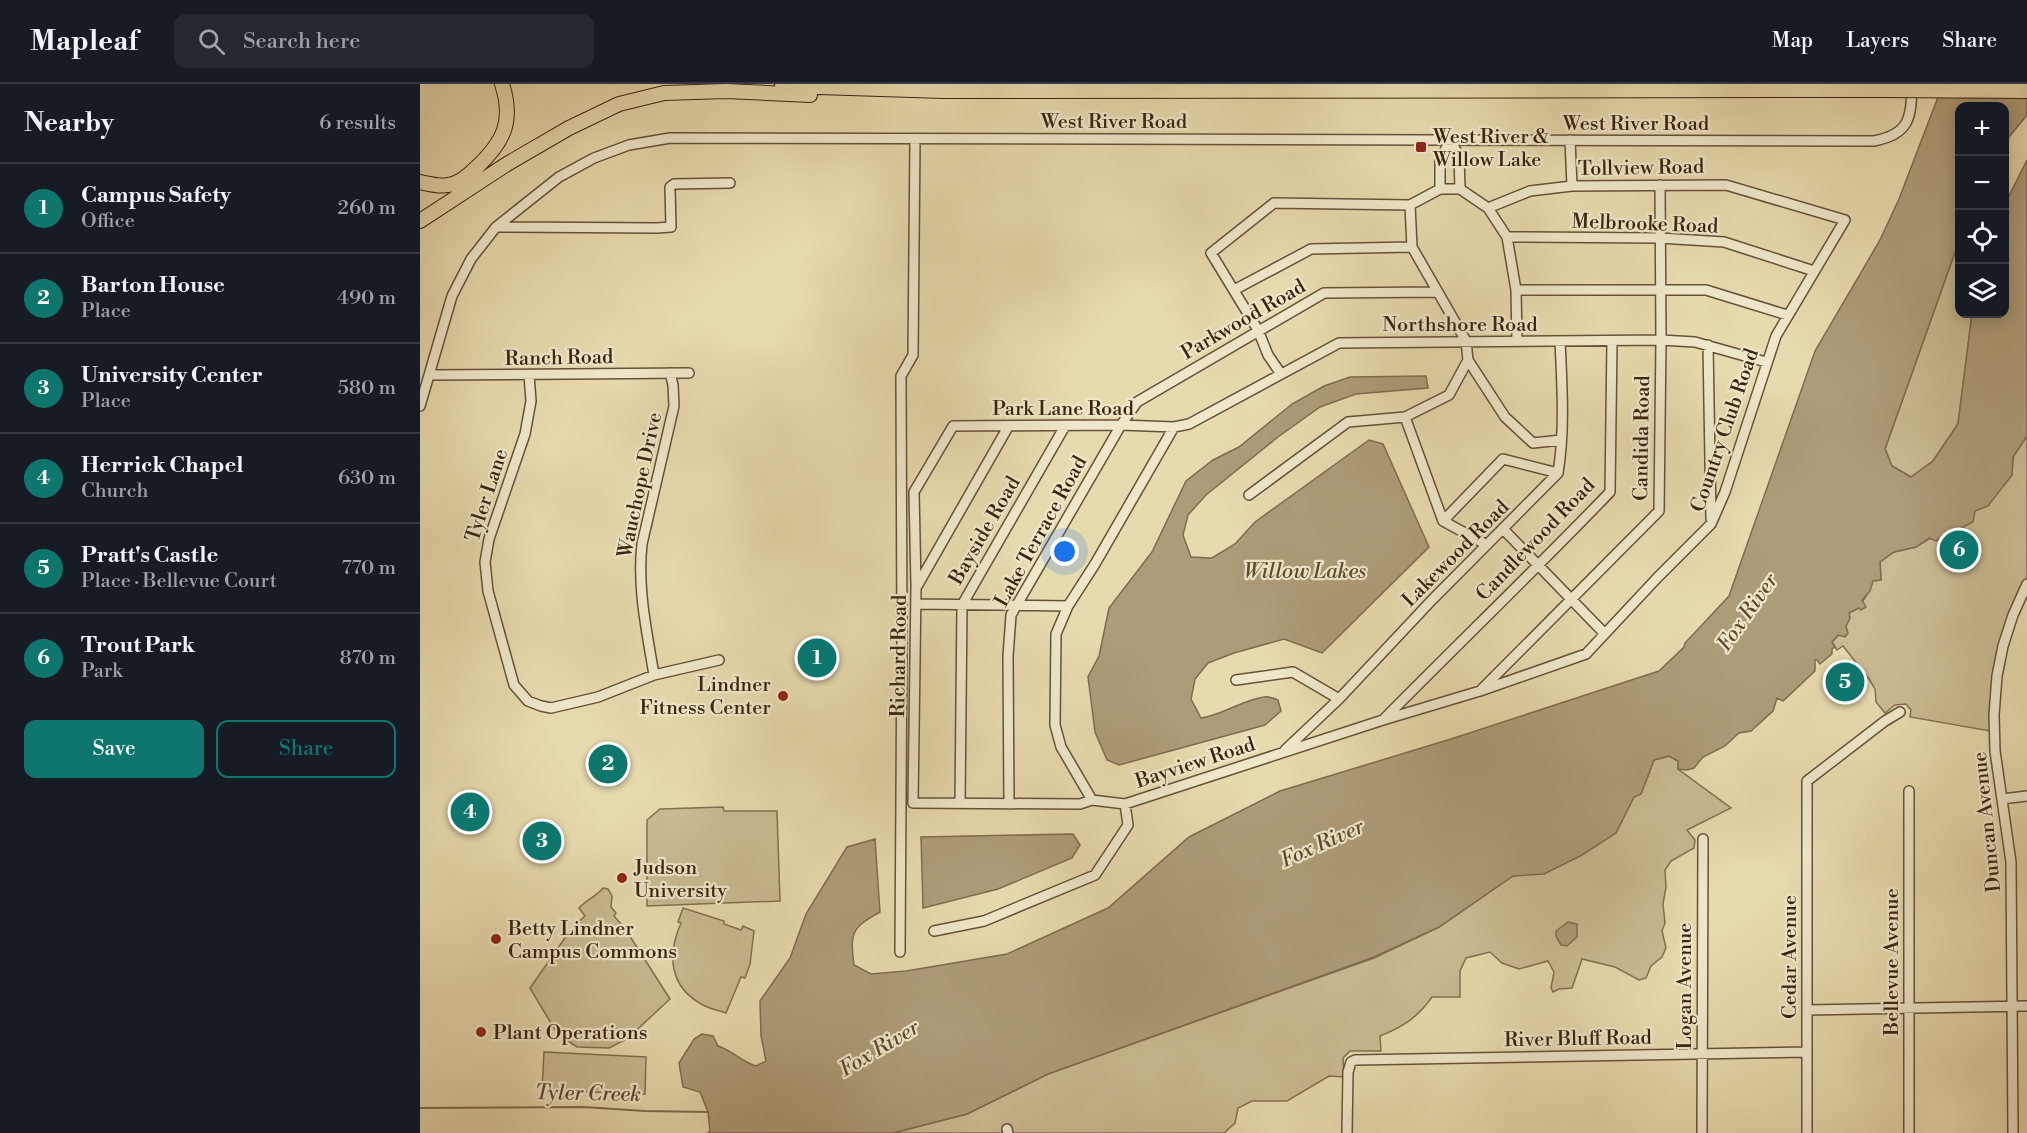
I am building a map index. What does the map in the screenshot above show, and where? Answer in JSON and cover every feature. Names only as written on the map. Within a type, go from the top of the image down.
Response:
[{"type":"highway","points":[[420,182],[446,186],[454,184],[473,171],[492,153],[507,125],[507,109],[502,84]]},
{"type":"highway","points":[[782,84],[944,91],[2027,91]]},
{"type":"highway","points":[[420,221],[507,164],[619,104],[664,93],[726,91],[873,97],[944,91]]},
{"type":"street","name":"West River Road","points":[[420,406],[453,296],[471,259],[496,227],[559,177],[594,158],[629,145],[670,138],[1874,141],[1889,138],[1900,132],[1908,120],[1912,84]]},
{"type":"street","points":[[900,952],[901,376],[913,354],[915,139]]},
{"type":"street","points":[[1450,140],[1459,156],[1460,189]]},
{"type":"street","points":[[1440,189],[1440,161],[1450,140]]},
{"type":"street","points":[[1570,140],[1572,186]]},
{"type":"street","points":[[496,227],[671,227],[670,188],[674,184],[730,183]]},
{"type":"street","name":"Candida Road","points":[[1480,691],[1659,511],[1660,185]]},
{"type":"street","name":"Tollview Road","points":[[1488,208],[1530,191],[1572,186],[1726,185],[1845,220]]},
{"type":"street","points":[[1281,374],[1268,354],[1258,330],[1211,253],[1274,203],[1410,205],[1440,189],[1460,189],[1488,208],[1507,237],[1516,290],[1517,341]]},
{"type":"street","points":[[1410,205],[1412,247],[1466,341],[1468,360],[1505,417],[1533,443],[1561,440]]},
{"type":"street","name":"Country Club Road","points":[[1480,691],[1586,654],[1711,524],[1725,492],[1776,336],[1845,220]]},
{"type":"street","name":"Melbrooke Road","points":[[1507,237],[1660,238],[1724,242],[1815,270]]},
{"type":"street","points":[[1234,290],[1311,249],[1412,247]]},
{"type":"street","points":[[1516,290],[1706,290],[1787,315]]},
{"type":"street","name":"Parkwood Road","points":[[1121,425],[1137,402],[1323,293],[1438,292]]},
{"type":"street","name":"Northshore Road","points":[[1174,427],[1190,424],[1339,343],[1661,340],[1695,342],[1766,362]]},
{"type":"street","points":[[1443,521],[1503,459],[1558,473],[1561,440],[1560,341]]},
{"type":"street","name":"Candlewood Road","points":[[1383,720],[1610,492],[1612,341]]},
{"type":"street","points":[[1708,345],[1711,524]]},
{"type":"street","points":[[1249,495],[1348,422],[1404,417],[1449,396],[1468,360]]},
{"type":"street","name":"Wauchope Drive","points":[[654,675],[641,590],[640,562],[642,544],[674,406],[670,373]]},
{"type":"street","name":"Ranch Road","points":[[429,375],[688,373]]},
{"type":"street","name":"Tyler Lane","points":[[529,375],[531,393],[529,418],[486,551],[485,576],[514,685],[528,701],[551,708],[598,697],[654,675]]},
{"type":"street","points":[[1404,417],[1443,521],[1487,545]]},
{"type":"street","name":"Lake Terrace Road","points":[[1009,804],[1008,647],[1011,615],[1121,425]]},
{"type":"street","name":"Park Lane Road","points":[[916,588],[914,492],[954,426],[1174,427]]},
{"type":"street","name":"Bayside Road","points":[[960,803],[962,605],[1065,426]]},
{"type":"street","name":"Richard Road","points":[[913,803],[916,588],[1008,427]]},
{"type":"street","points":[[1092,800],[1061,747],[1055,725],[1056,634],[1068,606],[1095,564],[1174,427]]},
{"type":"street","name":"Lakewood Road","points":[[1284,752],[1339,699],[1431,601],[1504,530],[1558,473]]},
{"type":"street","points":[[1504,530],[1604,633]]},
{"type":"street","name":"Duncan Avenue","points":[[2013,1133],[2012,862],[1995,743],[1994,715],[1997,676],[2008,629],[2027,584]]},
{"type":"street","points":[[916,604],[1068,606]]},
{"type":"street","points":[[654,675],[719,660]]},
{"type":"street","points":[[1236,680],[1293,672],[1339,699]]},
{"type":"street","name":"Bayview Road","points":[[913,803],[1080,804],[1092,800],[1125,804],[1480,691]]},
{"type":"street","name":"Cedar Avenue","points":[[1807,1133],[1807,781],[1900,712]]},
{"type":"street","name":"Bellevue Avenue","points":[[1909,791],[1909,1133]]},
{"type":"street","points":[[2002,798],[2027,796]]},
{"type":"street","points":[[934,931],[984,921],[1095,875],[1128,825],[1125,804]]},
{"type":"street","name":"Logan Avenue","points":[[1702,839],[1702,1133]]},
{"type":"street","points":[[1807,1010],[2027,1006]]},
{"type":"street","name":"River Bluff Road","points":[[1347,1133],[1348,1072],[1351,1062],[1355,1060],[1806,1052]]},
{"type":"shaded area","points":[[1955,252],[1955,318],[1971,318],[1958,424],[1933,461],[1911,477],[1892,466],[1885,449]]},
{"type":"shaded area","points":[[2027,436],[2027,577],[2017,595],[1990,731],[1910,717],[1911,710],[1906,704],[1895,705],[1885,713],[1876,702],[1875,689],[1869,679],[1843,646],[1837,650],[1832,642],[1846,625],[1849,613],[1864,599],[1873,580],[1881,580],[1880,562],[1894,552],[1916,547],[1975,511],[2012,475],[2013,457]]},
{"type":"shaded area","points":[[1669,756],[1678,761],[1678,769],[1731,808],[1687,830],[1695,840],[1694,848],[1671,861],[1665,870],[1666,887],[1663,904],[1665,923],[1662,931],[1666,948],[1662,957],[1651,966],[1646,978],[1639,980],[1615,967],[1582,959],[1572,988],[1553,992],[1551,988],[1554,972],[1548,961],[1519,969],[1502,963],[1490,952],[1466,958],[1460,971],[1460,997],[1432,997],[1409,1021],[1380,1036],[1381,1051],[1350,1051],[1343,1058],[1344,1077],[1329,1076],[1287,1101],[1252,1101],[1238,1108],[1235,1123],[1224,1133],[893,1133],[967,1114],[1048,1074],[1374,958],[1439,927],[1513,876],[1528,874],[1616,833],[1634,797],[1641,794],[1654,760]]},
{"type":"shaded area","points":[[723,807],[724,811],[777,811],[780,901],[647,906],[647,820],[660,809]]},
{"type":"shaded area","points":[[603,888],[608,889],[612,896],[611,907],[616,913],[614,916],[626,930],[670,999],[627,1039],[609,1048],[577,1047],[558,1035],[530,988],[567,935],[585,916],[579,908]]},
{"type":"shaded area","points":[[683,908],[724,921],[724,924],[741,930],[743,926],[754,931],[750,964],[745,978],[741,977],[726,1013],[692,998],[677,980],[673,958],[681,923],[678,922]]},
{"type":"shaded area","points":[[544,1052],[646,1057],[645,1094],[542,1090]]},
{"type":"water","name":"Fox River","points":[[1943,84],[2027,84],[2027,115],[2009,137],[2009,102],[1955,102],[1955,252],[1885,449],[1892,466],[1911,477],[1933,461],[1958,424],[1971,318],[2009,318],[2009,196],[2027,160],[2027,436],[2013,457],[2012,475],[1988,506],[1975,511],[1973,522],[1936,541],[1929,538],[1916,547],[1894,552],[1880,562],[1881,580],[1873,581],[1870,591],[1862,600],[1866,607],[1849,613],[1850,618],[1846,626],[1848,633],[1845,637],[1838,635],[1832,642],[1835,647],[1832,649],[1832,654],[1820,664],[1815,660],[1815,671],[1783,701],[1777,698],[1773,711],[1751,731],[1739,733],[1725,746],[1703,757],[1694,768],[1678,769],[1678,761],[1669,756],[1654,760],[1641,794],[1634,797],[1616,833],[1582,855],[1544,874],[1513,876],[1439,927],[1374,957],[1048,1074],[967,1114],[893,1133],[708,1133],[710,1131],[708,1112],[700,1092],[683,1087],[679,1063],[694,1039],[702,1034],[713,1036],[718,1046],[751,1064],[756,1066],[766,1061],[761,1036],[760,1001],[790,958],[806,914],[847,847],[875,839],[880,912],[858,927],[855,932],[852,945],[854,965],[871,974],[906,971],[1007,954],[1108,908],[1189,837],[1280,791],[1451,739],[1659,671],[1684,647],[1685,643],[1729,596],[1815,351],[1880,240],[1899,199]]},
{"type":"water","name":"Willow Lakes","points":[[1426,376],[1428,388],[1356,394],[1320,407],[1278,437],[1206,495],[1188,515],[1183,535],[1191,557],[1212,558],[1235,544],[1255,522],[1369,440],[1383,444],[1429,547],[1322,653],[1284,639],[1208,663],[1195,679],[1191,699],[1201,718],[1256,699],[1267,697],[1278,700],[1281,711],[1265,725],[1119,765],[1107,760],[1095,732],[1088,677],[1099,656],[1109,608],[1152,552],[1186,481],[1213,460],[1239,447],[1292,404],[1324,386],[1350,377]]},
{"type":"water","points":[[1073,834],[1080,845],[1072,858],[998,889],[923,908],[921,837]]},
{"type":"water","points":[[1568,922],[1577,924],[1577,937],[1567,946],[1561,945],[1556,931]]},
{"type":"waterway","name":"Tyler Creek","points":[[420,1108],[583,1107],[708,1112]]},
{"type":"place","name":"West River & Willow Lake","points":[[1421,147]]},
{"type":"place","name":"Trout Park","points":[[1959,550]]},
{"type":"place","name":"Campus Safety","points":[[817,658]]},
{"type":"place","name":"Pratt's Castle","points":[[1845,682]]},
{"type":"place","name":"Lindner Fitness Center","points":[[783,696]]},
{"type":"place","name":"Barton House","points":[[608,764]]},
{"type":"place","name":"Herrick Chapel","points":[[470,812]]},
{"type":"place","name":"University Center","points":[[542,841]]},
{"type":"place","name":"Judson University","points":[[622,878]]},
{"type":"place","name":"Betty Lindner Campus Commons","points":[[496,939]]},
{"type":"place","name":"Plant Operations","points":[[481,1032]]}]
